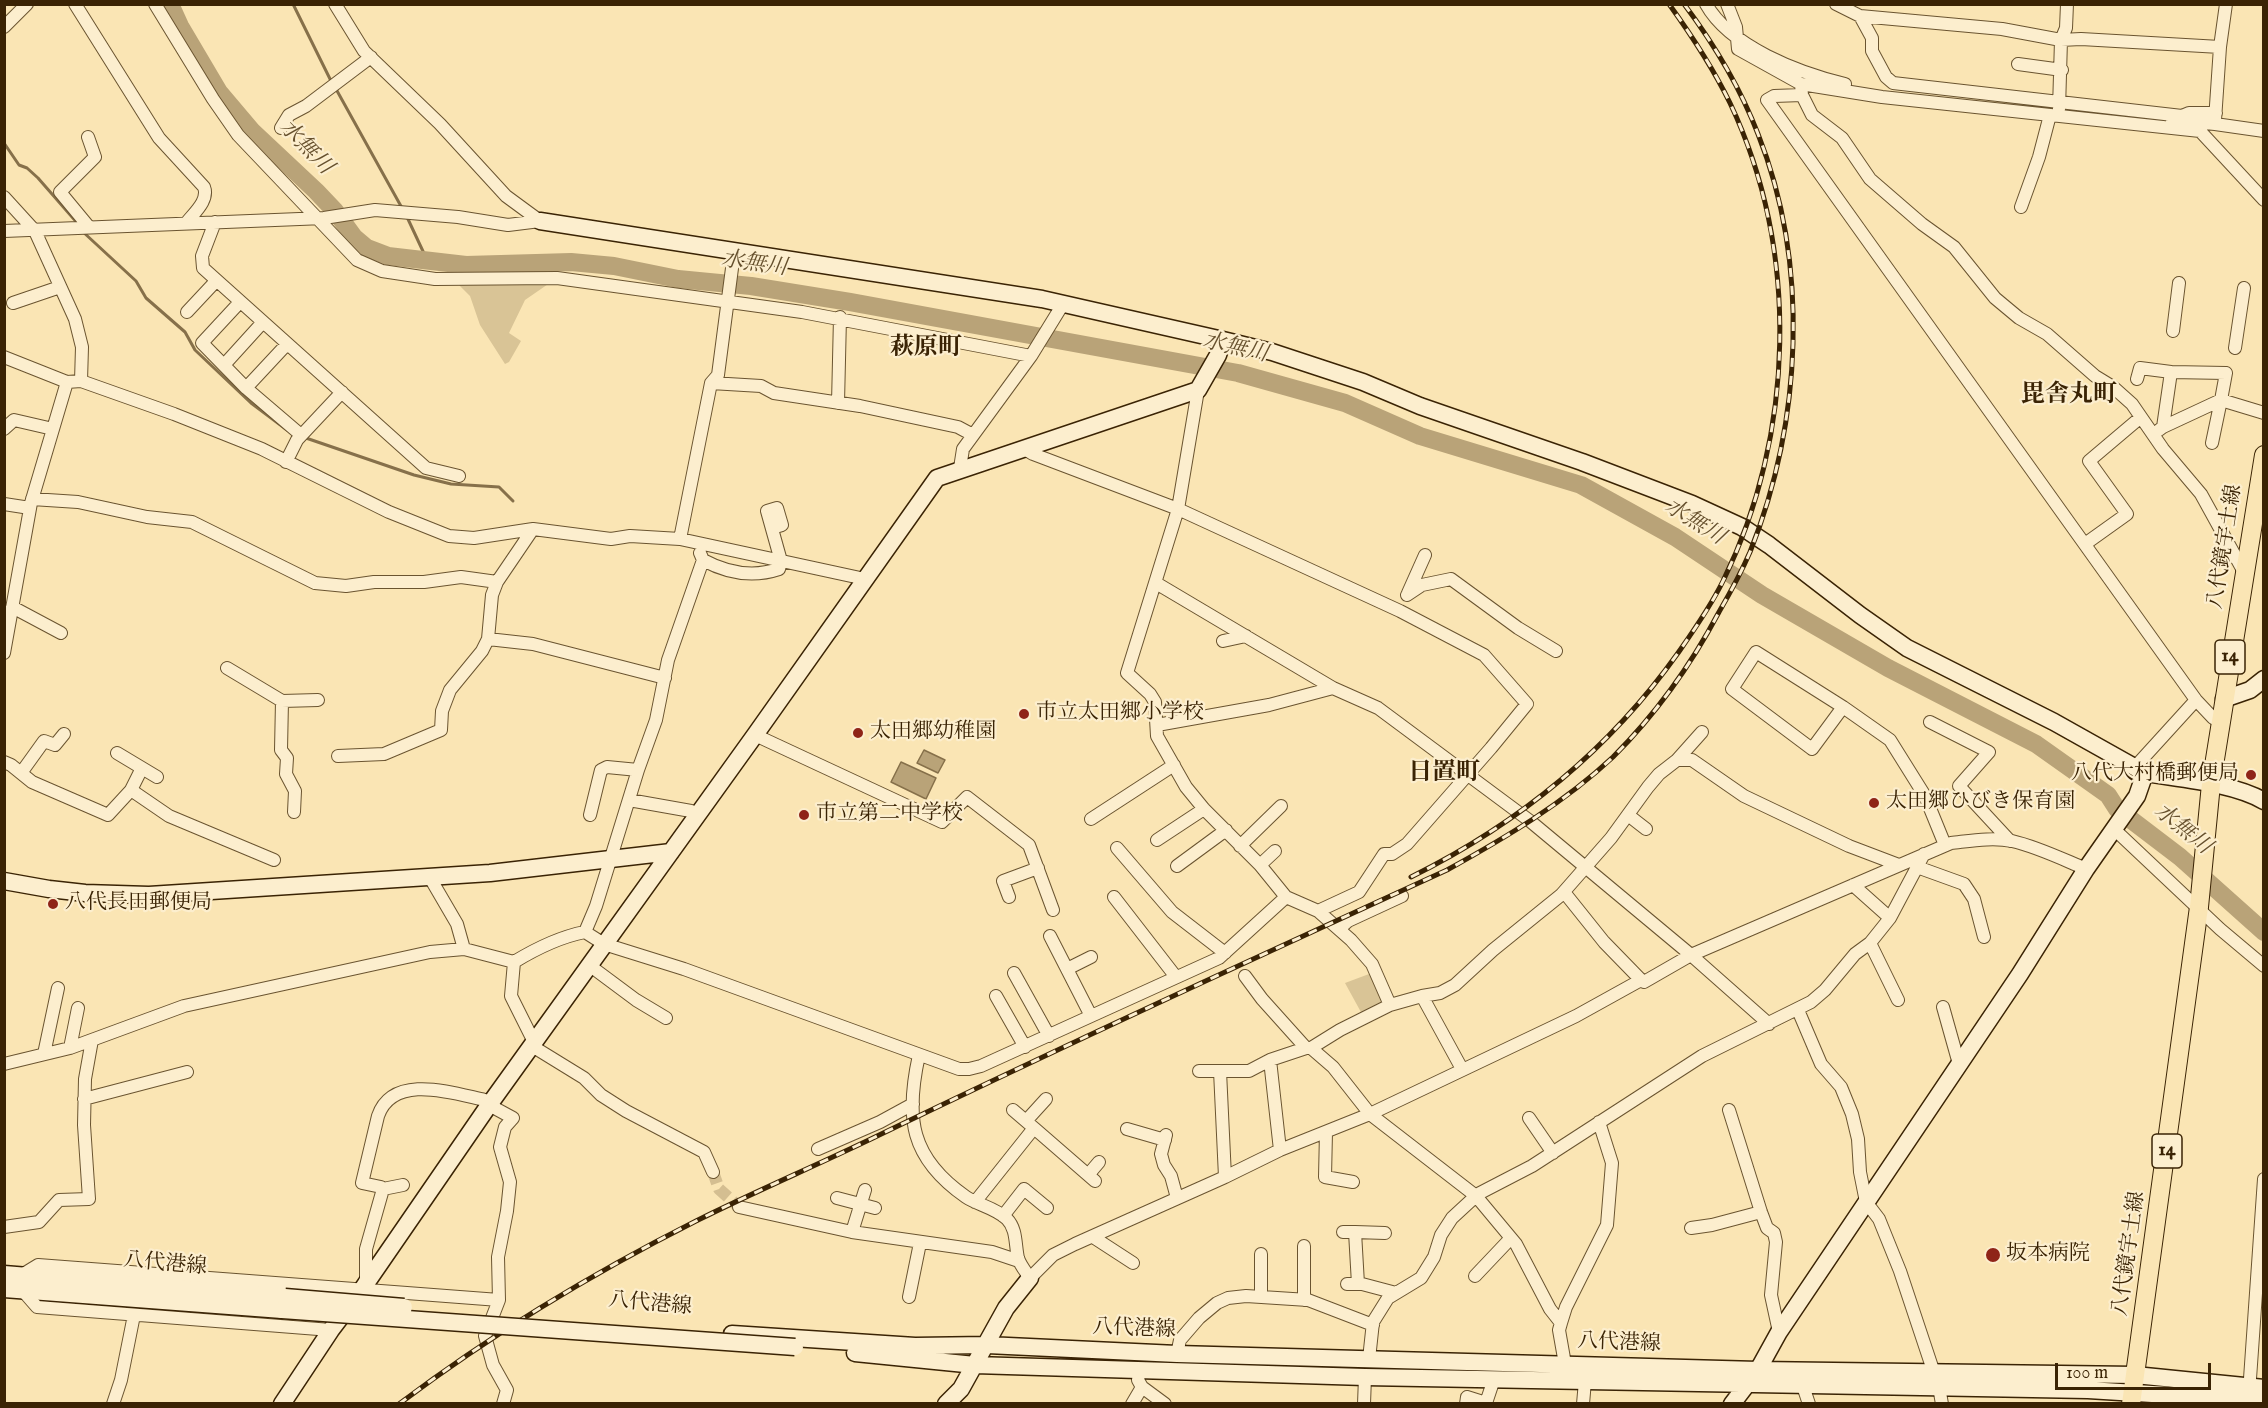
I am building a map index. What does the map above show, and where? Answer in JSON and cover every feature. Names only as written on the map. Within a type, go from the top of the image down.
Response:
[{"type":"main road","name":"八代鏡宇土線","points":[[2133,1390],[2200,902],[2211,784],[2264,455]]},
{"type":"street","points":[[4,27],[27,4]]},
{"type":"street","points":[[75,4],[159,138],[204,187],[205,198],[187,222]]},
{"type":"street","points":[[155,4],[206,89],[238,135],[320,218],[357,260],[392,273],[435,279],[557,278],[840,317],[1034,352]]},
{"type":"street","points":[[335,4],[364,51],[440,124],[506,196],[540,221]]},
{"type":"street","points":[[1706,4],[1720,24],[1739,39],[1777,61],[1829,80],[1878,92],[2056,111],[2200,131],[2264,200]]},
{"type":"street","points":[[1727,4],[1739,39],[1738,49],[1802,89],[1812,115],[1842,138],[1870,179],[1922,224],[1954,247],[1995,298],[2019,318],[2047,334],[2094,376],[2113,387],[2132,404],[2141,417],[2158,430],[2201,494],[2244,572]]},
{"type":"street","points":[[1836,4],[1860,16],[2002,29],[2061,40],[2081,39],[2220,47]]},
{"type":"street","points":[[2021,207],[2056,111],[2061,70],[2061,40],[2066,28],[2067,4]]},
{"type":"street","points":[[2215,118],[2220,47],[2226,4]]},
{"type":"street","points":[[1860,16],[1872,38],[1872,51],[1886,77],[1893,83],[2056,111]]},
{"type":"street","points":[[280,128],[289,115],[306,106],[370,57]]},
{"type":"street","points":[[2018,64],[2061,70]]},
{"type":"street","points":[[2222,721],[2213,718],[2196,700],[1767,100],[1802,89],[2056,111],[2182,116],[2189,113],[2264,131]]},
{"type":"street","points":[[88,137],[95,157],[60,192],[88,227]]},
{"type":"street","points":[[4,197],[35,231],[75,319],[82,347],[81,381]]},
{"type":"street","points":[[4,231],[320,218],[375,210],[430,214],[508,225],[540,221],[733,260],[961,286],[1063,304],[1221,347],[1272,352],[1363,382],[1420,406],[1582,462],[1692,504],[1742,527],[1769,545],[1907,648],[1995,692],[2140,770],[2211,784],[2256,796],[2264,801]]},
{"type":"street","points":[[215,222],[202,256],[203,268],[426,468],[459,476]]},
{"type":"street","points":[[680,539],[711,383],[718,375],[733,260]]},
{"type":"street","points":[[188,312],[216,281]]},
{"type":"street","points":[[2173,331],[2179,283]]},
{"type":"street","points":[[13,303],[60,287]]},
{"type":"street","points":[[2235,348],[2244,288]]},
{"type":"street","points":[[240,302],[202,343],[246,388],[301,435]]},
{"type":"street","points":[[960,468],[963,449],[1034,352],[1063,304]]},
{"type":"street","points":[[838,403],[840,317]]},
{"type":"street","points":[[224,365],[263,322]]},
{"type":"street","points":[[246,388],[287,344]]},
{"type":"street","points":[[1221,347],[1201,384],[1178,509],[1127,673],[1150,694],[1155,702],[1157,736],[1186,787],[1204,809],[1260,865],[1286,897],[1318,912],[1351,940],[1372,964],[1389,1005]]},
{"type":"street","points":[[4,357],[67,382],[81,381],[174,414],[262,449],[389,512],[449,536],[474,538],[533,529],[611,539],[630,536],[680,539],[865,579]]},
{"type":"street","points":[[2137,379],[2140,368],[2171,372],[2226,373],[2211,443]]},
{"type":"street","points":[[2158,430],[2171,372]]},
{"type":"street","points":[[4,653],[8,611],[31,504],[67,382]]},
{"type":"street","points":[[711,383],[761,386],[774,393],[958,427],[974,435]]},
{"type":"street","points":[[282,1404],[331,1330],[363,1288],[489,1105],[697,817],[937,478],[1201,384]]},
{"type":"street","points":[[286,462],[301,435],[342,393]]},
{"type":"street","points":[[2158,430],[2221,400],[2264,413]]},
{"type":"street","points":[[2085,544],[2127,514],[2089,461],[2141,417]]},
{"type":"street","points":[[4,429],[14,420],[53,429]]},
{"type":"street","points":[[1023,448],[1033,454],[1178,509],[1400,611],[1484,655],[1527,704],[1407,844],[1392,854],[1384,854],[1359,892],[1318,912]]},
{"type":"street","points":[[4,504],[78,502],[147,517],[192,522],[315,583],[346,586],[374,582],[424,582],[461,577],[497,582]]},
{"type":"street","points":[[703,560],[720,569],[753,574],[779,569],[781,561],[772,528]]},
{"type":"street","points":[[338,756],[384,754],[441,730],[442,711],[450,690],[482,651],[488,639],[492,595],[497,582],[533,529]]},
{"type":"street","points":[[585,932],[597,906],[638,770],[656,720],[672,650],[703,560],[697,543]]},
{"type":"street","points":[[1400,611],[1425,555]]},
{"type":"street","points":[[1407,595],[1422,585],[1451,579],[1518,628],[1556,651]]},
{"type":"street","points":[[1156,583],[1333,688],[1378,708],[1468,773],[1586,867],[1692,955],[1769,1024]]},
{"type":"street","points":[[8,611],[16,609],[62,633]]},
{"type":"street","points":[[1223,641],[1246,636]]},
{"type":"street","points":[[488,639],[533,644],[665,678]]},
{"type":"street","points":[[1844,706],[1812,749],[1732,689],[1756,652],[1844,706],[1890,740],[1925,796],[1945,845]]},
{"type":"street","points":[[226,668],[282,701],[318,700]]},
{"type":"street","points":[[2224,699],[2250,690],[2264,679]]},
{"type":"street","points":[[1157,725],[1269,705],[1333,688]]},
{"type":"street","points":[[1732,1404],[1758,1370],[1779,1332],[2020,974],[2086,869],[2137,796],[2140,770],[2196,700]]},
{"type":"street","points":[[282,701],[281,750],[287,758],[286,774],[295,791],[294,812]]},
{"type":"street","points":[[1930,722],[1993,753],[1959,786],[2010,841]]},
{"type":"street","points":[[1199,1071],[1249,1071],[1270,1060],[1309,1048],[1389,1005],[1440,993],[1455,985],[1564,892],[1611,838],[1659,774],[1677,760],[1702,732]]},
{"type":"street","points":[[21,773],[44,741],[55,745],[64,734]]},
{"type":"street","points":[[755,735],[942,822],[967,797],[1029,845],[1053,910]]},
{"type":"street","points":[[117,753],[157,777]]},
{"type":"street","points":[[1677,760],[1692,760],[1744,796],[1849,846],[1899,865]]},
{"type":"street","points":[[4,762],[32,782],[108,815],[131,790],[142,768]]},
{"type":"street","points":[[1091,819],[1174,765]]},
{"type":"street","points":[[590,815],[601,770],[607,767],[638,770]]},
{"type":"street","points":[[131,790],[169,816],[274,860]]},
{"type":"street","points":[[629,800],[691,811],[697,817]]},
{"type":"street","points":[[1240,846],[1281,806]]},
{"type":"street","points":[[1157,840],[1204,809]]},
{"type":"street","points":[[1628,815],[1646,829]]},
{"type":"street","points":[[2116,826],[2200,902],[2220,929],[2264,966]]},
{"type":"street","points":[[1177,866],[1226,830]]},
{"type":"street","points":[[1564,892],[1604,942],[1644,982],[1692,955],[1951,843],[1982,840],[2010,841],[2046,852],[2086,869]]},
{"type":"street","points":[[1117,848],[1172,912],[1225,953]]},
{"type":"street","points":[[1260,865],[1275,851]]},
{"type":"street","points":[[4,881],[85,893],[149,895],[490,873],[671,852]]},
{"type":"street","points":[[1369,1359],[1373,1324],[1388,1298],[1421,1278],[1434,1257],[1441,1235],[1452,1218],[1476,1196],[1553,1153],[1702,1056],[1812,1002],[1855,954],[1870,943],[1890,918],[1924,854]]},
{"type":"street","points":[[1917,867],[1964,884],[1974,899],[1984,937]]},
{"type":"street","points":[[1009,897],[1003,881],[1038,868]]},
{"type":"street","points":[[429,876],[458,924],[464,949]]},
{"type":"street","points":[[1853,885],[1890,918]]},
{"type":"street","points":[[1339,930],[1348,921],[1402,896]]},
{"type":"street","points":[[4,1064],[70,1048],[184,1006],[430,952],[464,949],[514,962],[564,936],[585,932],[604,944],[684,969],[959,1069],[969,1069],[1025,1047],[1219,958],[1286,897]]},
{"type":"street","points":[[1115,903],[1176,977]]},
{"type":"street","points":[[1056,939],[1067,969],[1091,1016]]},
{"type":"street","points":[[1870,943],[1898,999]]},
{"type":"street","points":[[1067,969],[1091,957]]},
{"type":"street","points":[[514,962],[511,996],[533,1044],[584,1078],[601,1095],[626,1111],[704,1152],[713,1172]]},
{"type":"street","points":[[589,965],[636,1000],[666,1018]]},
{"type":"street","points":[[1014,973],[1036,1004],[1049,1036]]},
{"type":"street","points":[[1245,976],[1262,999],[1309,1048],[1333,1067],[1370,1114],[1476,1196],[1516,1244],[1550,1309],[1561,1323]]},
{"type":"street","points":[[946,1404],[961,1389],[1006,1308],[1030,1278],[1053,1255],[1280,1150],[1370,1114],[1576,1016],[1641,980]]},
{"type":"street","points":[[44,1054],[58,988]]},
{"type":"street","points":[[996,996],[1025,1047]]},
{"type":"street","points":[[1422,996],[1462,1069]]},
{"type":"street","points":[[1943,1006],[1959,1064]]},
{"type":"street","points":[[70,1048],[78,1008]]},
{"type":"street","points":[[1798,1010],[1821,1064],[1841,1087],[1852,1114],[1858,1139],[1860,1172],[1866,1203],[1879,1219],[1900,1271],[1938,1388]]},
{"type":"street","points":[[4,1227],[39,1222],[59,1200],[89,1199],[84,1099],[92,1040]]},
{"type":"street","points":[[919,1055],[913,1104],[913,1119],[918,1145],[929,1164],[939,1175],[975,1202],[1003,1216],[1011,1225],[1019,1260],[1030,1278]]},
{"type":"street","points":[[1270,1060],[1280,1150]]},
{"type":"street","points":[[1220,1071],[1225,1177]]},
{"type":"street","points":[[84,1099],[187,1072]]},
{"type":"street","points":[[403,1185],[383,1189],[362,1183],[378,1116],[386,1100],[394,1095],[430,1089],[485,1100],[489,1105],[513,1118],[505,1127],[500,1147],[510,1182],[498,1257],[499,1300],[484,1336],[493,1365],[507,1390],[503,1404]]},
{"type":"street","points":[[975,1202],[1046,1099]]},
{"type":"street","points":[[818,1149],[880,1122],[913,1104]]},
{"type":"street","points":[[1013,1110],[1092,1178],[1099,1162]]},
{"type":"street","points":[[1729,1110],[1761,1212],[1767,1228],[1774,1233],[1776,1242],[1771,1295],[1779,1332]]},
{"type":"street","points":[[1529,1118],[1553,1153]]},
{"type":"street","points":[[1565,1365],[1559,1330],[1561,1323],[1566,1307],[1607,1225],[1612,1163],[1599,1122]]},
{"type":"street","points":[[1127,1129],[1165,1138],[1161,1154],[1164,1165],[1171,1176],[1177,1198]]},
{"type":"street","points":[[1326,1132],[1324,1177],[1353,1182]]},
{"type":"street","points":[[2254,1396],[2264,1179]]},
{"type":"street","points":[[363,1288],[366,1279],[366,1249],[383,1189]]},
{"type":"street","points":[[1003,1216],[1024,1189],[1047,1208]]},
{"type":"street","points":[[852,1232],[865,1190]]},
{"type":"street","points":[[837,1198],[875,1208]]},
{"type":"street","points":[[739,1207],[852,1232],[992,1252],[1019,1260]]},
{"type":"street","points":[[1691,1228],[1761,1212]]},
{"type":"street","points":[[1385,1233],[1349,1232],[1352,1284],[1396,1293]]},
{"type":"street","points":[[1093,1237],[1133,1263]]},
{"type":"street","points":[[1475,1276],[1511,1238]]},
{"type":"street","points":[[909,1297],[920,1243]]},
{"type":"street","points":[[1304,1246],[1304,1300]]},
{"type":"street","points":[[1261,1254],[1261,1297]]},
{"type":"street","points":[[331,1330],[37,1307],[16,1280],[38,1265],[499,1300]]},
{"type":"street","name":"八代港線","points":[[4,1289],[16,1280],[795,1347],[975,1365],[1365,1377],[2133,1390],[2254,1396]]},
{"type":"street","points":[[1177,1354],[1180,1340],[1199,1318],[1217,1303],[1228,1298],[1261,1297],[1304,1300],[1373,1324]]},
{"type":"street","name":"八代港線","points":[[284,1304],[915,1346],[987,1345],[1177,1354],[1758,1370],[1938,1388]]},
{"type":"street","points":[[112,1404],[122,1380],[134,1315]]},
{"type":"street","points":[[1140,1369],[1138,1380],[1142,1387],[1166,1404]]},
{"type":"street","points":[[1364,1404],[1365,1377]]},
{"type":"street","points":[[1466,1404],[1467,1397],[1486,1403],[1494,1379]]},
{"type":"street","points":[[1584,1404],[1585,1381]]},
{"type":"street","points":[[1803,1386],[1809,1404]]},
{"type":"street","points":[[1132,1404],[1142,1387]]},
{"type":"shaded area","points":[[554,280],[525,300],[509,333],[521,341],[509,362],[505,364],[480,325],[470,296],[459,285]]},
{"type":"shaded area","points":[[924,750],[945,760],[938,773],[917,763]]},
{"type":"shaded area","points":[[901,762],[936,778],[926,799],[891,782]]},
{"type":"shaded area","points":[[1369,974],[1378,987],[1382,1004],[1362,1014],[1345,983]]},
{"type":"waterway","name":"水無川","points":[[170,4],[180,26],[219,92],[252,131],[316,191],[335,211],[354,237],[367,248],[388,256],[466,265],[571,262],[614,266],[678,279],[751,286],[850,302],[1238,373],[1345,403],[1420,436],[1581,485],[1675,537],[1762,595],[1888,668],[2036,744],[2108,795],[2117,809],[2180,857],[2264,932]]},
{"type":"waterway","points":[[293,4],[332,83]]},
{"type":"waterway","points":[[336,89],[402,208]]},
{"type":"waterway","points":[[4,143],[19,165],[27,168],[38,178],[79,225]]},
{"type":"waterway","points":[[407,217],[428,262]]},
{"type":"waterway","points":[[82,231],[136,281],[146,298],[185,332],[195,350],[251,403],[287,430]]},
{"type":"waterway","points":[[303,437],[414,475],[451,484],[499,487],[513,501]]},
{"type":"tunnel","points":[[713,1172],[719,1189],[739,1207]]},
{"type":"railway","points":[[1411,877],[1488,833],[1524,808],[1559,782],[1622,721],[1678,653],[1708,609],[1723,581],[1747,525],[1764,466],[1775,405],[1780,343],[1778,281],[1769,220],[1753,160],[1730,103],[1702,52],[1669,4]]},
{"type":"railway","points":[[399,1404],[470,1353],[581,1283],[696,1221],[1087,1036],[1447,870],[1554,805],[1594,774],[1629,741],[1684,670],[1708,632],[1747,560],[1767,502],[1780,450],[1789,397],[1793,343],[1792,290],[1786,236],[1775,184],[1758,134],[1735,83],[1716,50],[1684,4]]},
{"type":"place","name":"市立太田郷小学校","points":[[1024,714]]},
{"type":"place","name":"太田郷幼稚園","points":[[858,733]]},
{"type":"place","name":"八代大村橋郵便局","points":[[2251,775]]},
{"type":"place","name":"太田郷ひびき保育園","points":[[1874,803]]},
{"type":"place","name":"市立第二中学校","points":[[804,815]]},
{"type":"place","name":"八代長田郵便局","points":[[53,904]]},
{"type":"place","name":"坂本病院","points":[[1993,1255]]},
{"type":"district","name":"萩原町","points":[[926,349]]},
{"type":"district","name":"毘舎丸町","points":[[2069,396]]},
{"type":"district","name":"日置町","points":[[1444,774]]}]
